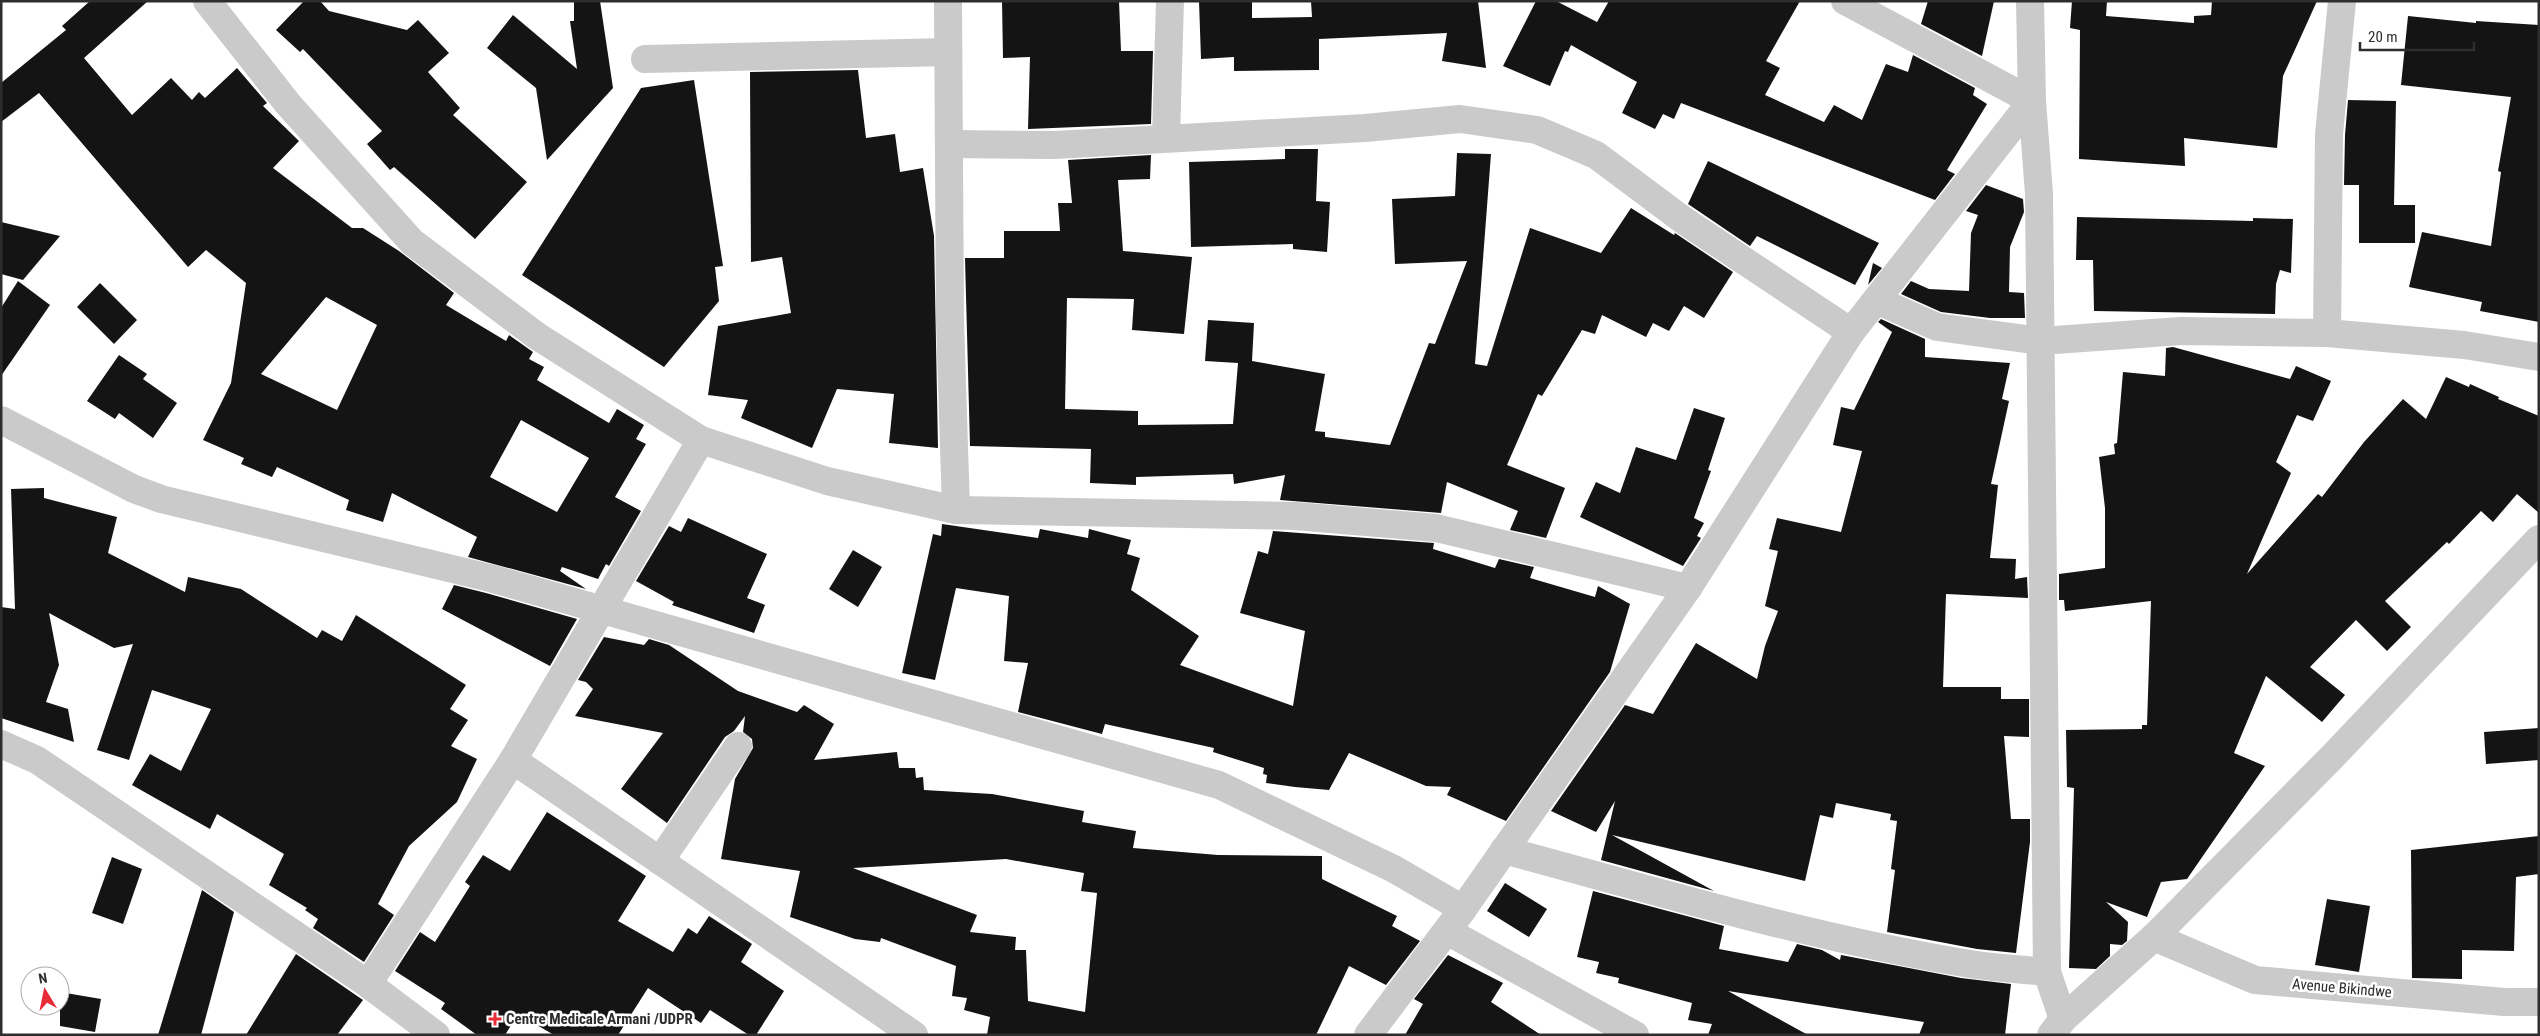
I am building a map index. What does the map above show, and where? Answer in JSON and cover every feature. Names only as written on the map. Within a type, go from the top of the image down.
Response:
[{"type":"street","points":[[207,1],[288,104],[412,242],[537,336],[701,440],[827,481],[956,510],[1295,516],[1436,528],[1688,588]]},
{"type":"street","points":[[948,1],[950,322],[956,510]]},
{"type":"street","points":[[1166,137],[1170,1]]},
{"type":"street","points":[[1845,1],[2032,101]]},
{"type":"street","points":[[2030,1],[2032,101],[2040,194],[2047,972],[2057,1027]]},
{"type":"street","points":[[2327,332],[2329,134],[2342,1]]},
{"type":"street","points":[[645,59],[948,52]]},
{"type":"street","points":[[1368,1035],[1463,909],[1688,588],[1851,332],[2032,101]]},
{"type":"street","points":[[949,144],[1055,145],[1166,137],[1366,128],[1460,119],[1537,130],[1596,155],[1683,220],[1851,332]]},
{"type":"street","points":[[1876,300],[1937,326],[2041,341],[2181,332],[2327,332],[2464,345],[2539,358]]},
{"type":"street","points":[[1,420],[134,489],[161,499],[490,578],[1219,785],[1394,869],[1463,909]]},
{"type":"street","points":[[368,984],[514,760],[701,440]]},
{"type":"street","points":[[2057,1027],[2154,938],[2333,756],[2539,539]]},
{"type":"street","points":[[1,744],[37,760],[368,984],[436,1035]]},
{"type":"street","points":[[660,861],[738,746]]},
{"type":"street","points":[[514,760],[914,1035]]},
{"type":"street","points":[[1504,850],[1875,946],[1965,964],[2047,972]]},
{"type":"street","points":[[1447,931],[1635,1035]]},
{"type":"street","name":"Avenue Bikindwe","points":[[2154,938],[2255,980],[2504,1002],[2539,1002]]},
{"type":"building","points":[[90,1],[148,1],[84,58],[132,115],[171,78],[192,100],[199,92],[205,98],[237,68],[267,103],[263,106],[299,141],[273,168],[352,228],[363,228],[399,251],[454,293],[446,305],[506,341],[509,335],[533,352],[529,359],[544,367],[537,380],[609,423],[617,409],[644,425],[636,439],[646,444],[615,497],[641,511],[609,566],[606,564],[598,579],[562,567],[560,571],[586,589],[468,557],[477,537],[392,493],[383,522],[346,510],[349,500],[277,467],[272,477],[241,464],[244,458],[203,440],[231,383],[246,283],[206,250],[188,267],[39,93],[1,122],[1,83],[66,30],[62,26]],"holes":[[[326,297],[377,325],[337,410],[261,374]],[[521,420],[589,458],[557,512],[490,477]]]},
{"type":"building","points":[[304,1],[320,1],[329,11],[407,30],[418,20],[449,53],[428,72],[460,108],[453,115],[527,182],[475,239],[394,167],[390,170],[367,144],[382,131],[303,49],[300,52],[276,30]]},
{"type":"building","points":[[574,1],[600,1],[613,88],[547,160],[536,88],[487,48],[513,15],[577,69],[570,21],[574,21]]},
{"type":"building","points":[[1002,1],[1119,1],[1121,51],[1153,51],[1151,124],[1028,129],[1030,57],[1003,58]]},
{"type":"building","points":[[1199,1],[1252,1],[1252,18],[1312,17],[1311,1],[1478,1],[1486,68],[1442,61],[1447,33],[1319,39],[1319,70],[1234,71],[1234,57],[1201,59]]},
{"type":"building","points":[[1536,1],[1556,1],[1597,22],[1609,1],[1800,1],[1766,61],[1780,68],[1765,95],[1824,122],[1834,105],[1862,120],[1886,64],[1908,72],[1913,55],[1975,88],[1973,95],[1987,104],[1947,170],[1955,174],[1935,200],[1681,103],[1674,119],[1663,114],[1655,129],[1622,113],[1637,82],[1571,45],[1568,52],[1565,51],[1550,86],[1503,66]]},
{"type":"building","points":[[1928,1],[1994,1],[1982,56],[1921,24]]},
{"type":"building","points":[[2072,1],[2107,1],[2106,16],[2194,23],[2194,16],[2211,15],[2212,1],[2317,1],[2283,76],[2277,148],[2184,138],[2185,166],[2079,159],[2080,30],[2070,28]]},
{"type":"building","points":[[2408,16],[2476,23],[2476,21],[2539,25],[2539,322],[2480,311],[2482,302],[2409,287],[2422,232],[2491,246],[2501,172],[2498,171],[2511,97],[2401,85]]},
{"type":"building","points":[[858,70],[866,138],[895,134],[900,172],[923,168],[934,236],[938,448],[889,443],[894,394],[837,389],[812,448],[741,418],[748,400],[708,395],[718,326],[791,313],[782,257],[751,262],[750,72]]},
{"type":"building","points":[[694,80],[723,266],[715,267],[719,301],[664,367],[522,275],[641,88]]},
{"type":"building","points":[[2348,100],[2396,101],[2394,205],[2415,205],[2415,243],[2359,243],[2359,185],[2344,185]]},
{"type":"building","points":[[1285,149],[1318,149],[1316,201],[1330,202],[1327,252],[1293,249],[1293,244],[1191,247],[1189,162],[1285,159]]},
{"type":"building","points":[[1457,153],[1491,154],[1475,364],[1487,366],[1530,228],[1601,253],[1631,208],[1674,235],[1675,233],[1733,272],[1704,318],[1684,306],[1669,331],[1653,323],[1646,337],[1602,315],[1595,334],[1582,330],[1542,396],[1538,394],[1507,465],[1565,488],[1546,538],[1510,530],[1518,511],[1447,482],[1441,513],[1280,500],[1285,475],[1234,484],[1233,474],[1136,477],[1136,485],[1090,483],[1091,449],[970,446],[965,258],[1004,258],[1004,231],[1060,231],[1058,203],[1072,203],[1068,160],[1151,155],[1150,179],[1118,180],[1123,251],[1192,257],[1184,334],[1132,330],[1134,299],[1067,298],[1065,409],[1138,411],[1138,425],[1233,424],[1238,363],[1205,361],[1208,320],[1254,323],[1252,361],[1325,374],[1315,431],[1325,432],[1325,437],[1390,445],[1429,343],[1435,344],[1467,261],[1395,264],[1392,199],[1455,196]]},
{"type":"building","points":[[1708,161],[1879,243],[1855,285],[1757,236],[1750,246],[1688,204]]},
{"type":"building","points":[[1986,185],[2023,199],[2024,212],[2010,247],[2009,292],[2024,293],[2025,318],[1990,318],[1941,312],[1901,294],[1911,281],[1929,289],[1969,291],[1971,233],[1978,215],[1966,211]]},
{"type":"building","points":[[2077,217],[2253,221],[2253,218],[2293,219],[2291,273],[2280,270],[2276,284],[2275,314],[2094,311],[2093,260],[2076,260]]},
{"type":"building","points":[[1,222],[60,236],[23,280],[1,274]]},
{"type":"building","points":[[1873,263],[1882,268],[1868,285]]},
{"type":"building","points":[[18,281],[50,305],[1,376],[1,308]]},
{"type":"building","points":[[100,283],[137,320],[114,344],[77,307]]},
{"type":"building","points":[[1881,319],[1925,339],[1925,357],[2010,363],[2002,399],[2009,401],[1991,484],[1998,485],[1990,558],[2016,559],[2015,579],[2027,577],[2028,598],[1946,594],[1943,687],[2001,687],[2001,699],[2029,699],[2029,737],[2004,736],[2011,819],[2030,819],[2030,842],[2016,953],[1977,949],[1887,932],[1895,870],[1891,869],[1897,821],[1890,820],[1891,814],[1836,803],[1833,818],[1820,815],[1805,881],[1612,835],[1714,891],[1601,860],[1615,801],[1596,832],[1551,811],[1625,705],[1653,714],[1696,643],[1757,679],[1765,646],[1778,611],[1765,606],[1778,551],[1769,549],[1777,518],[1841,532],[1862,451],[1833,445],[1841,407],[1854,410],[1892,332],[1878,322]]},
{"type":"building","points":[[2173,347],[2290,379],[2296,366],[2331,381],[2313,421],[2297,415],[2276,462],[2291,473],[2247,574],[2318,494],[2322,497],[2364,442],[2403,399],[2426,419],[2446,377],[2469,387],[2470,384],[2499,397],[2498,399],[2539,416],[2539,513],[2517,494],[2493,522],[2481,511],[2449,544],[2447,542],[2385,601],[2411,627],[2387,651],[2356,620],[2310,667],[2345,695],[2322,722],[2266,676],[2234,753],[2265,766],[2187,879],[2161,882],[2147,917],[2106,902],[2128,922],[2127,941],[2122,945],[2110,944],[2110,956],[2096,969],[2069,968],[2074,788],[2067,787],[2066,730],[2142,729],[2142,725],[2147,725],[2151,601],[2065,611],[2064,600],[2059,600],[2059,574],[2105,568],[2105,508],[2099,457],[2115,454],[2114,444],[2117,443],[2123,372],[2165,376],[2166,348]]},
{"type":"building","points":[[119,355],[147,374],[143,379],[177,403],[153,438],[119,413],[115,419],[87,401]]},
{"type":"building","points":[[1694,408],[1725,418],[1708,470],[1711,471],[1694,518],[1704,523],[1697,536],[1701,538],[1683,566],[1580,517],[1596,482],[1620,493],[1636,447],[1676,460]]},
{"type":"building","points":[[44,488],[44,498],[117,517],[108,553],[185,592],[188,577],[241,589],[317,638],[322,630],[342,641],[356,615],[466,685],[450,709],[468,720],[451,746],[477,759],[457,802],[409,846],[378,904],[394,915],[364,962],[313,928],[318,919],[305,910],[307,908],[269,885],[284,854],[217,814],[210,829],[132,785],[150,754],[181,771],[211,709],[152,690],[129,760],[97,750],[133,644],[114,648],[49,613],[59,665],[46,702],[68,709],[74,742],[1,718],[1,607],[15,609],[11,489]]},
{"type":"building","points":[[688,518],[767,554],[747,598],[765,605],[754,633],[672,605],[674,602],[636,581],[669,526],[681,532]]},
{"type":"building","points":[[942,524],[1038,538],[1040,529],[1088,538],[1089,529],[1131,540],[1127,554],[1140,558],[1131,590],[1199,636],[1180,665],[1293,706],[1305,631],[1240,613],[1258,551],[1268,554],[1273,531],[1434,543],[1433,549],[1495,568],[1499,559],[1534,567],[1530,578],[1595,597],[1598,586],[1630,604],[1610,672],[1506,821],[1447,795],[1451,787],[1426,786],[1349,753],[1329,790],[1295,787],[1266,783],[1267,775],[1263,774],[1264,768],[1213,752],[1214,748],[1105,724],[1102,734],[1018,712],[1028,663],[1004,661],[1009,596],[956,588],[935,680],[902,673],[933,534],[941,536]]},
{"type":"building","points":[[853,550],[882,567],[858,607],[829,589]]},
{"type":"building","points":[[454,585],[577,619],[550,666],[442,609]]},
{"type":"building","points":[[604,637],[644,645],[649,639],[669,645],[738,691],[797,712],[804,705],[834,724],[814,760],[897,752],[899,768],[915,768],[916,778],[923,777],[924,790],[992,794],[1084,811],[1082,822],[1136,831],[1133,848],[1218,855],[1322,856],[1322,879],[1397,916],[1392,926],[1420,941],[1386,985],[1349,966],[1316,1035],[987,1035],[990,1017],[964,1010],[967,998],[952,996],[956,966],[881,938],[880,942],[855,939],[790,917],[800,871],[721,859],[735,779],[753,748],[752,739],[743,732],[745,716],[734,731],[725,737],[667,823],[621,789],[663,733],[575,716],[593,689],[586,682],[578,680]],"holes":[[[1006,859],[1084,873],[1081,891],[1097,893],[1085,1012],[1028,1001],[1026,950],[1015,950],[1016,937],[970,932],[977,915],[853,868]]]},
{"type":"building","points":[[2539,728],[2539,760],[2486,764],[2484,732]]},
{"type":"building","points":[[547,812],[646,876],[618,921],[673,952],[688,928],[697,934],[709,916],[752,944],[741,962],[784,991],[756,1035],[749,1035],[710,1010],[701,1023],[648,988],[618,1035],[554,1035],[518,1014],[505,1035],[477,1035],[441,1009],[445,1003],[395,971],[420,932],[435,942],[470,886],[465,882],[483,855],[510,871]]},
{"type":"building","points":[[2539,836],[2539,874],[2516,877],[2514,951],[2462,950],[2462,979],[2412,978],[2411,850]]},
{"type":"building","points":[[112,857],[142,869],[123,924],[92,913]]},
{"type":"building","points":[[1505,883],[1547,909],[1529,937],[1487,911]]},
{"type":"building","points":[[202,890],[234,912],[201,1035],[158,1035]]},
{"type":"building","points":[[1593,891],[1724,926],[1719,949],[1788,962],[1797,944],[1822,950],[1840,960],[1841,955],[1961,978],[2011,984],[2005,1035],[1919,1035],[1924,1022],[1728,991],[1808,1035],[1708,1035],[1712,1024],[1688,1020],[1692,1003],[1618,983],[1619,978],[1596,973],[1599,962],[1577,957]]},
{"type":"building","points":[[2327,899],[2370,906],[2359,972],[2315,965]]},
{"type":"building","points":[[296,954],[363,1000],[337,1035],[246,1035]]},
{"type":"building","points":[[1448,955],[1503,983],[1491,1002],[1541,1035],[1405,1035],[1423,1004],[1414,999]]},
{"type":"building","points":[[70,994],[101,999],[95,1032],[60,1026],[60,1016],[70,1016]]},
{"type":"place","name":"Centre Medicale Armani /UDPR","points":[[495,1019]]}]
